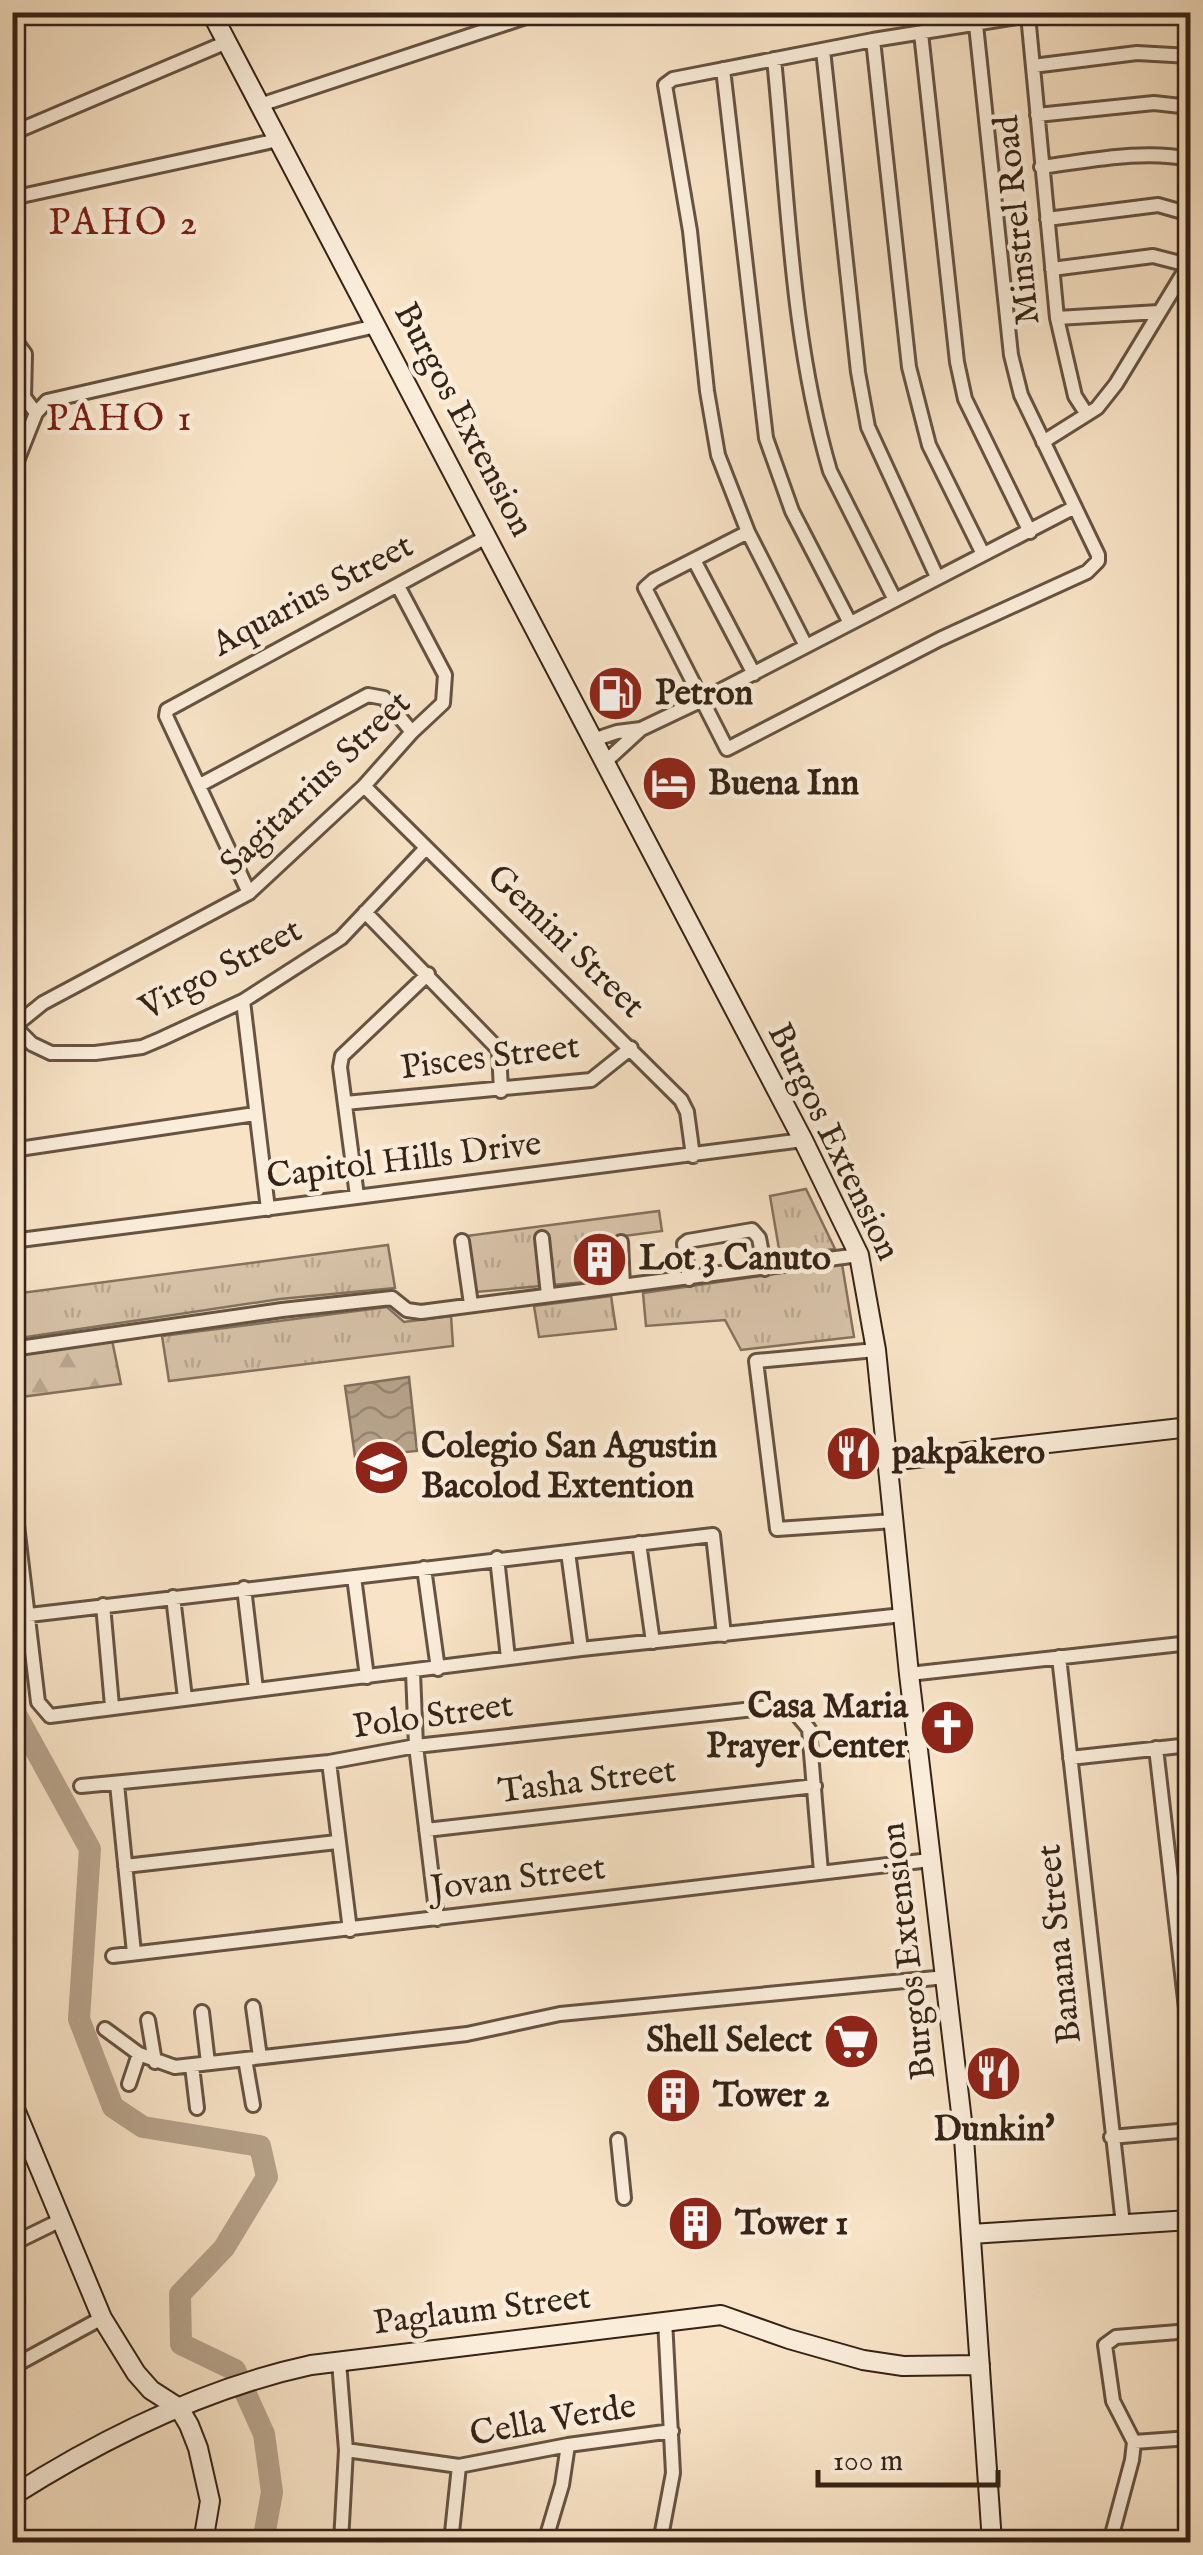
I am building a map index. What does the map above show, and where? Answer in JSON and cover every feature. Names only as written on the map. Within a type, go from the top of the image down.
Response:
[{"type":"main road","name":"Burgos Extension","points":[[212,12],[488,536],[859,1256],[876,1350],[909,1674],[964,2138],[992,2542]]},
{"type":"main road","points":[[889,1461],[1190,1428]]},
{"type":"main road","points":[[12,2102],[102,2318],[150,2390],[179,2408],[198,2448],[210,2514],[203,2542]]},
{"type":"main road","points":[[971,2234],[1190,2220]]},
{"type":"main road","name":"Paglaum Street","points":[[12,2496],[70,2462],[226,2388],[269,2374],[338,2362],[721,2315],[864,2360],[923,2367],[980,2365]]},
{"type":"street","points":[[260,106],[541,12]]},
{"type":"street","points":[[806,646],[726,482],[712,429],[690,231],[664,90],[673,79],[873,40],[1048,12]]},
{"type":"street","name":"Minstrel Road","points":[[1028,16],[1057,318],[1075,396],[1086,413]]},
{"type":"street","points":[[748,532],[645,588],[727,749],[940,640],[1087,572],[1098,562],[1076,507],[1021,395],[1012,355],[976,24]]},
{"type":"street","points":[[921,33],[965,399],[1030,532]]},
{"type":"street","points":[[873,40],[908,367],[929,445],[983,554]]},
{"type":"street","points":[[22,129],[227,42]]},
{"type":"street","points":[[823,50],[858,372],[868,427],[937,577]]},
{"type":"street","points":[[1033,66],[1137,53],[1190,56]]},
{"type":"street","points":[[774,59],[803,347],[824,451],[830,471],[894,600]]},
{"type":"street","points":[[723,69],[766,438],[792,511],[850,622]]},
{"type":"street","points":[[1037,115],[1154,103],[1190,107]]},
{"type":"street","points":[[12,198],[278,140]]},
{"type":"street","points":[[1041,168],[1139,156],[1190,159]]},
{"type":"street","points":[[1047,219],[1158,205],[1190,214]]},
{"type":"street","points":[[1043,442],[1098,408],[1189,264],[1153,256],[1052,269]]},
{"type":"street","points":[[1057,318],[1160,312]]},
{"type":"street","points":[[14,466],[36,412],[57,397],[376,326]]},
{"type":"street","points":[[12,336],[25,354],[24,397],[36,412]]},
{"type":"street","points":[[604,763],[642,729],[1076,507]]},
{"type":"street","name":"Aquarius Street","points":[[200,784],[166,716],[167,710],[488,536]]},
{"type":"street","points":[[694,560],[754,674]]},
{"type":"street","name":"Sagitarrius Street","points":[[13,1027],[44,1003],[249,893],[364,786],[444,703],[446,686],[438,660],[398,586]]},
{"type":"street","points":[[249,893],[200,784],[368,696],[377,694],[384,698],[412,732]]},
{"type":"street","points":[[592,740],[642,729]]},
{"type":"street","name":"Gemini Street","points":[[364,786],[681,1100],[687,1112],[694,1156]]},
{"type":"street","name":"Virgo Street","points":[[13,1027],[32,1044],[51,1053],[142,1047],[243,1001],[330,946],[426,848]]},
{"type":"street","points":[[365,912],[498,1050],[501,1090]]},
{"type":"street","points":[[357,1196],[342,1056],[428,974]]},
{"type":"street","points":[[243,1001],[268,1209]]},
{"type":"street","name":"Pisces Street","points":[[345,1103],[591,1080],[631,1048]]},
{"type":"street","points":[[12,1150],[255,1114]]},
{"type":"street","name":"Capitol Hills Drive","points":[[12,1241],[802,1140]]},
{"type":"street","points":[[689,1279],[684,1244],[752,1230],[759,1238],[765,1268]]},
{"type":"street","points":[[542,1238],[548,1294]]},
{"type":"street","points":[[462,1240],[471,1304]]},
{"type":"street","points":[[621,1242],[623,1286]]},
{"type":"street","points":[[12,1349],[385,1298],[396,1300],[411,1312],[859,1256]]},
{"type":"street","points":[[876,1350],[756,1361],[777,1530],[894,1521]]},
{"type":"street","points":[[12,1483],[38,1702],[50,1716],[581,1649],[903,1615]]},
{"type":"street","points":[[12,1617],[713,1535],[724,1635]]},
{"type":"street","points":[[639,1543],[653,1642]]},
{"type":"street","points":[[568,1552],[581,1649]]},
{"type":"street","points":[[498,1558],[508,1658]]},
{"type":"street","points":[[424,1568],[438,1669]]},
{"type":"street","points":[[354,1577],[367,1676]]},
{"type":"street","points":[[244,1588],[256,1689]]},
{"type":"street","points":[[173,1597],[185,1698]]},
{"type":"street","points":[[103,1606],[112,1706]]},
{"type":"street","points":[[909,1674],[1190,1643]]},
{"type":"street","name":"Banana Street","points":[[1058,1657],[1124,2224]]},
{"type":"street","points":[[413,1672],[416,1746],[437,1919]]},
{"type":"street","name":"Polo Street","points":[[81,1786],[328,1762],[416,1746],[782,1706],[793,1710],[809,1729],[815,1786]]},
{"type":"street","points":[[1070,1758],[1190,1745]]},
{"type":"street","points":[[1156,1748],[1190,2043]]},
{"type":"street","points":[[328,1762],[350,1930]]},
{"type":"street","points":[[117,1784],[134,1953]]},
{"type":"street","points":[[815,1786],[821,1872]]},
{"type":"street","name":"Tasha Street","points":[[426,1830],[815,1786]]},
{"type":"street","points":[[125,1866],[337,1842]]},
{"type":"street","name":"Jovan Street","points":[[113,1956],[930,1860]]},
{"type":"street","points":[[105,2029],[154,2062],[192,2066],[466,2034],[560,2014],[946,1977]]},
{"type":"street","points":[[253,2008],[253,2105]]},
{"type":"street","points":[[202,2012],[208,2064]]},
{"type":"street","points":[[148,2020],[154,2062]]},
{"type":"street","points":[[129,2084],[139,2054]]},
{"type":"street","points":[[192,2066],[197,2108]]},
{"type":"street","points":[[1112,2137],[1190,2130]]},
{"type":"street","points":[[618,2140],[624,2198]]},
{"type":"street","points":[[12,2244],[59,2221]]},
{"type":"street","points":[[12,2367],[102,2318]]},
{"type":"street","points":[[660,2542],[670,2497],[672,2431],[665,2320]]},
{"type":"street","points":[[1110,2542],[1134,2442],[1113,2401],[1105,2345],[1116,2337],[1190,2331]]},
{"type":"street","points":[[338,2362],[346,2450],[341,2542]]},
{"type":"street","name":"Cella Verde","points":[[451,2542],[459,2466],[568,2445],[672,2431]]},
{"type":"street","points":[[1134,2442],[1190,2438]]},
{"type":"street","points":[[544,2542],[562,2486],[568,2445]]},
{"type":"street","points":[[346,2450],[459,2466]]},
{"type":"green space","points":[[806,1189],[835,1249],[780,1255],[770,1196]]},
{"type":"green space","points":[[659,1211],[662,1231],[579,1242],[586,1282],[476,1292],[466,1236]]},
{"type":"green space","points":[[388,1245],[395,1288],[280,1299],[13,1339],[13,1294]]},
{"type":"green space","points":[[842,1264],[854,1337],[741,1350],[725,1320],[646,1326],[643,1293]]},
{"type":"green space","points":[[611,1296],[616,1329],[539,1337],[534,1306]]},
{"type":"green space","points":[[387,1307],[404,1322],[451,1316],[453,1346],[169,1381],[162,1336]]},
{"type":"green space","points":[[112,1340],[121,1384],[13,1398],[12,1353]]},
{"type":"water","points":[[409,1377],[417,1451],[355,1457],[345,1386]]},
{"type":"waterway","points":[[12,1707],[90,1849],[79,2019],[113,2107],[143,2127],[260,2146],[267,2177],[224,2248],[180,2294],[181,2344],[235,2370],[264,2434],[272,2492],[263,2542]]},
{"type":"place","name":"Petron","points":[[616,694]]},
{"type":"place","name":"Buena Inn","points":[[669,784]]},
{"type":"place","name":"Lot 3 Canuto","points":[[600,1259]]},
{"type":"place","name":"pakpakero","points":[[853,1453]]},
{"type":"place","name":"Colegio San Agustin Bacolod Extention","points":[[382,1467]]},
{"type":"place","name":"Casa Maria Prayer Center","points":[[947,1727]]},
{"type":"place","name":"Shell Select","points":[[851,2041]]},
{"type":"place","name":"Dunkin'","points":[[994,2074]]},
{"type":"place","name":"Tower 2","points":[[674,2096]]},
{"type":"place","name":"Tower 1","points":[[696,2224]]},
{"type":"district","name":"PAHO 2","points":[[124,224]]},
{"type":"district","name":"PAHO 1","points":[[120,420]]}]
